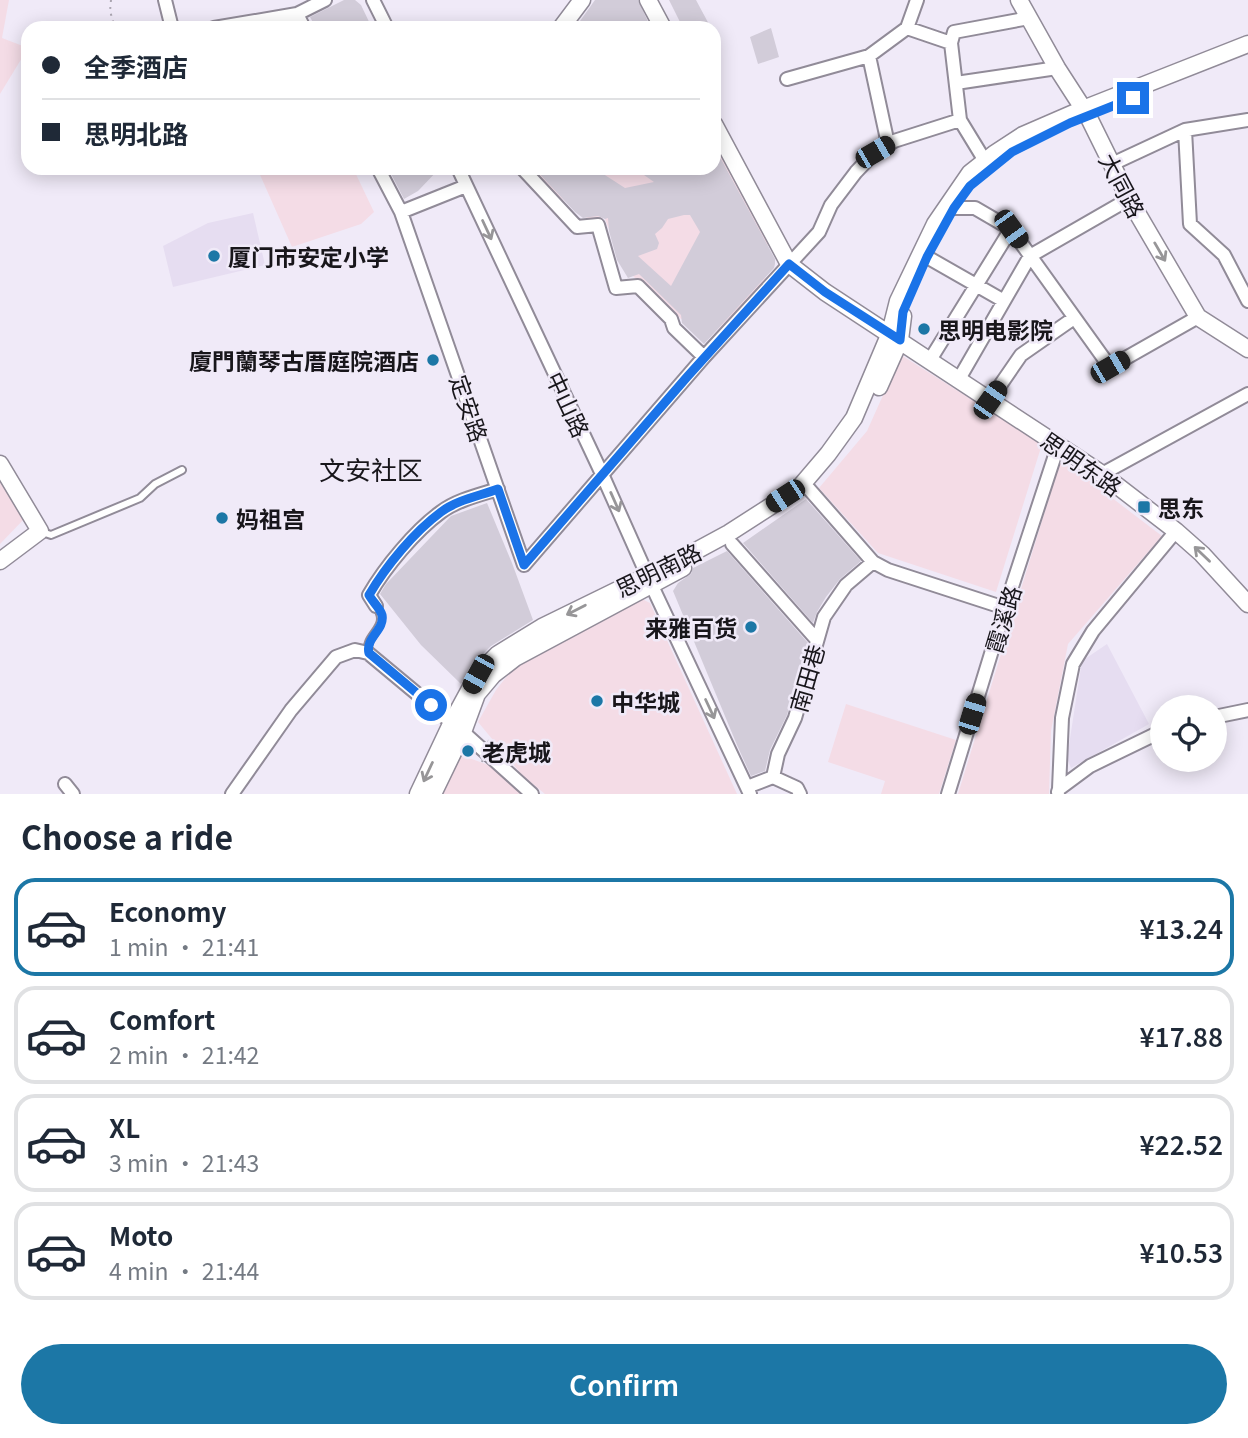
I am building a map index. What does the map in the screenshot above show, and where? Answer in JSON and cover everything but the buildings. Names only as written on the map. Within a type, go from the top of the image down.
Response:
[{"type":"main road","points":[[566,21],[582,0]]},
{"type":"main road","points":[[648,0],[659,21]]},
{"type":"main road","name":"大同路","points":[[1021,0],[1057,68],[1085,112],[1129,200],[1198,317],[1248,349]]},
{"type":"main road","points":[[895,337],[927,257],[954,208],[970,186],[1012,152],[1070,123],[1085,112],[1248,44]]},
{"type":"main road","points":[[895,337],[898,301],[935,224],[970,173],[1023,135],[1248,53]]},
{"type":"main road","points":[[721,137],[789,264]]},
{"type":"main road","name":"思明东路","points":[[789,264],[825,292],[1102,474],[1202,554],[1248,604]]},
{"type":"main road","name":"思明南路","points":[[433,794],[478,674],[498,654],[542,627],[732,544],[809,489],[861,424],[895,337]]},
{"type":"main road","name":"思明南路","points":[[649,580],[799,488],[855,418],[895,337]]},
{"type":"main road","points":[[0,464],[40,531],[0,561]]},
{"type":"main road","name":"思明南路","points":[[418,794],[458,727]]},
{"type":"street","points":[[165,0],[170,21]]},
{"type":"street","points":[[256,21],[297,14],[325,0]]},
{"type":"street","points":[[373,0],[384,21]]},
{"type":"street","points":[[787,79],[869,56],[907,28],[917,0]]},
{"type":"street","points":[[297,14],[300,21]]},
{"type":"street","points":[[985,161],[960,120],[951,43],[954,32],[1030,18]]},
{"type":"street","points":[[907,28],[951,43]]},
{"type":"street","points":[[869,56],[888,144]]},
{"type":"street","points":[[956,83],[1057,68]]},
{"type":"street","points":[[602,474],[819,232],[831,205],[875,152],[894,141],[960,120]]},
{"type":"street","points":[[1112,164],[1185,130],[1248,120]]},
{"type":"street","points":[[1185,130],[1190,224],[1224,255],[1248,301]]},
{"type":"street","name":"定安路","points":[[382,175],[401,212],[524,565],[602,474]]},
{"type":"street","name":"中山路","points":[[461,175],[748,791]]},
{"type":"street","points":[[529,175],[577,227],[598,225],[616,288],[638,286],[671,319],[674,328],[705,357]]},
{"type":"street","points":[[401,212],[466,186]]},
{"type":"street","points":[[959,379],[1030,256],[1129,200]]},
{"type":"street","points":[[954,208],[975,208],[1011,229],[1110,367],[1198,317]]},
{"type":"street","points":[[930,360],[1011,229]]},
{"type":"street","points":[[927,257],[1004,301]]},
{"type":"street","points":[[1235,278],[1248,272]]},
{"type":"street","points":[[990,400],[1021,355],[1074,318]]},
{"type":"street","points":[[1102,474],[1248,394]]},
{"type":"street","name":"霞溪路","points":[[948,794],[1058,446]]},
{"type":"street","points":[[376,606],[369,595],[389,564],[420,531],[442,511],[498,489]]},
{"type":"street","points":[[809,489],[873,562],[888,570],[1005,608]]},
{"type":"street","points":[[1058,792],[1062,718],[1073,664],[1093,631],[1176,531]]},
{"type":"street","points":[[732,544],[817,640]]},
{"type":"street","name":"南田巷","points":[[773,778],[778,754],[795,718],[824,617],[846,585],[873,562]]},
{"type":"street","points":[[232,794],[291,710],[336,657],[355,650],[369,653],[458,727],[532,794]]},
{"type":"street","points":[[1227,714],[1248,710]]},
{"type":"street","points":[[1058,792],[1090,766],[1150,737]]},
{"type":"street","points":[[748,791],[773,778],[797,788],[800,794]]},
{"type":"lane","points":[[40,531],[51,536],[140,498],[155,484],[182,470]]},
{"type":"lane","points":[[369,653],[368,643],[382,620],[382,613],[376,606]]},
{"type":"path","points":[[111,0],[113,21]]},
{"type":"path","points":[[482,762],[490,737]]},
{"type":"shaded area","points":[[0,0],[9,0],[2,38],[21,45],[21,60],[0,94]]},
{"type":"shaded area","points":[[721,153],[768,243],[765,282],[706,341],[625,269],[604,217],[588,219],[553,192],[540,175],[721,175]]},
{"type":"shaded area","points":[[260,175],[356,175],[374,212],[361,224],[292,247]]},
{"type":"shaded area","name":"厦门市安定小学","points":[[253,213],[265,265],[173,287],[163,246],[208,223]]},
{"type":"shaded area","points":[[901,355],[1042,444],[996,592],[878,553],[819,488],[867,431]]},
{"type":"shaded area","points":[[1061,459],[1162,536],[1068,644],[1051,731],[1049,794],[958,794]]},
{"type":"shaded area","points":[[0,473],[26,517],[0,544]]},
{"type":"shaded area","points":[[640,598],[650,603],[737,794],[545,794],[522,775],[478,722],[496,690],[515,666]]},
{"type":"shaded area","points":[[1107,644],[1149,724],[1071,768],[1067,758],[1082,661]]},
{"type":"shaded area","points":[[846,704],[956,740],[939,794],[881,794],[885,781],[828,762]]},
{"type":"shaded area","points":[[461,755],[491,766],[522,794],[443,794]]},
{"type":"place","name":"厦门市安定小学","points":[[214,256]]},
{"type":"place","name":"思明电影院","points":[[924,329]]},
{"type":"place","name":"廈門蘭琴古厝庭院酒店","points":[[433,360]]},
{"type":"place","name":"思东","points":[[1144,507]]},
{"type":"place","name":"妈祖宫","points":[[222,518]]},
{"type":"place","name":"来雅百货","points":[[751,627]]},
{"type":"place","name":"中华城","points":[[597,701]]},
{"type":"place","name":"老虎城","points":[[468,751]]},
{"type":"district","name":"文安社区","points":[[371,468]]},
{"type":"route","points":[[431,705],[369,653],[368,643],[382,620],[382,613],[369,595],[389,564],[442,511],[498,489],[524,565],[789,264],[825,292],[900,340],[903,312],[927,257],[954,208],[970,186],[1012,152],[1070,123],[1133,98]]}]
